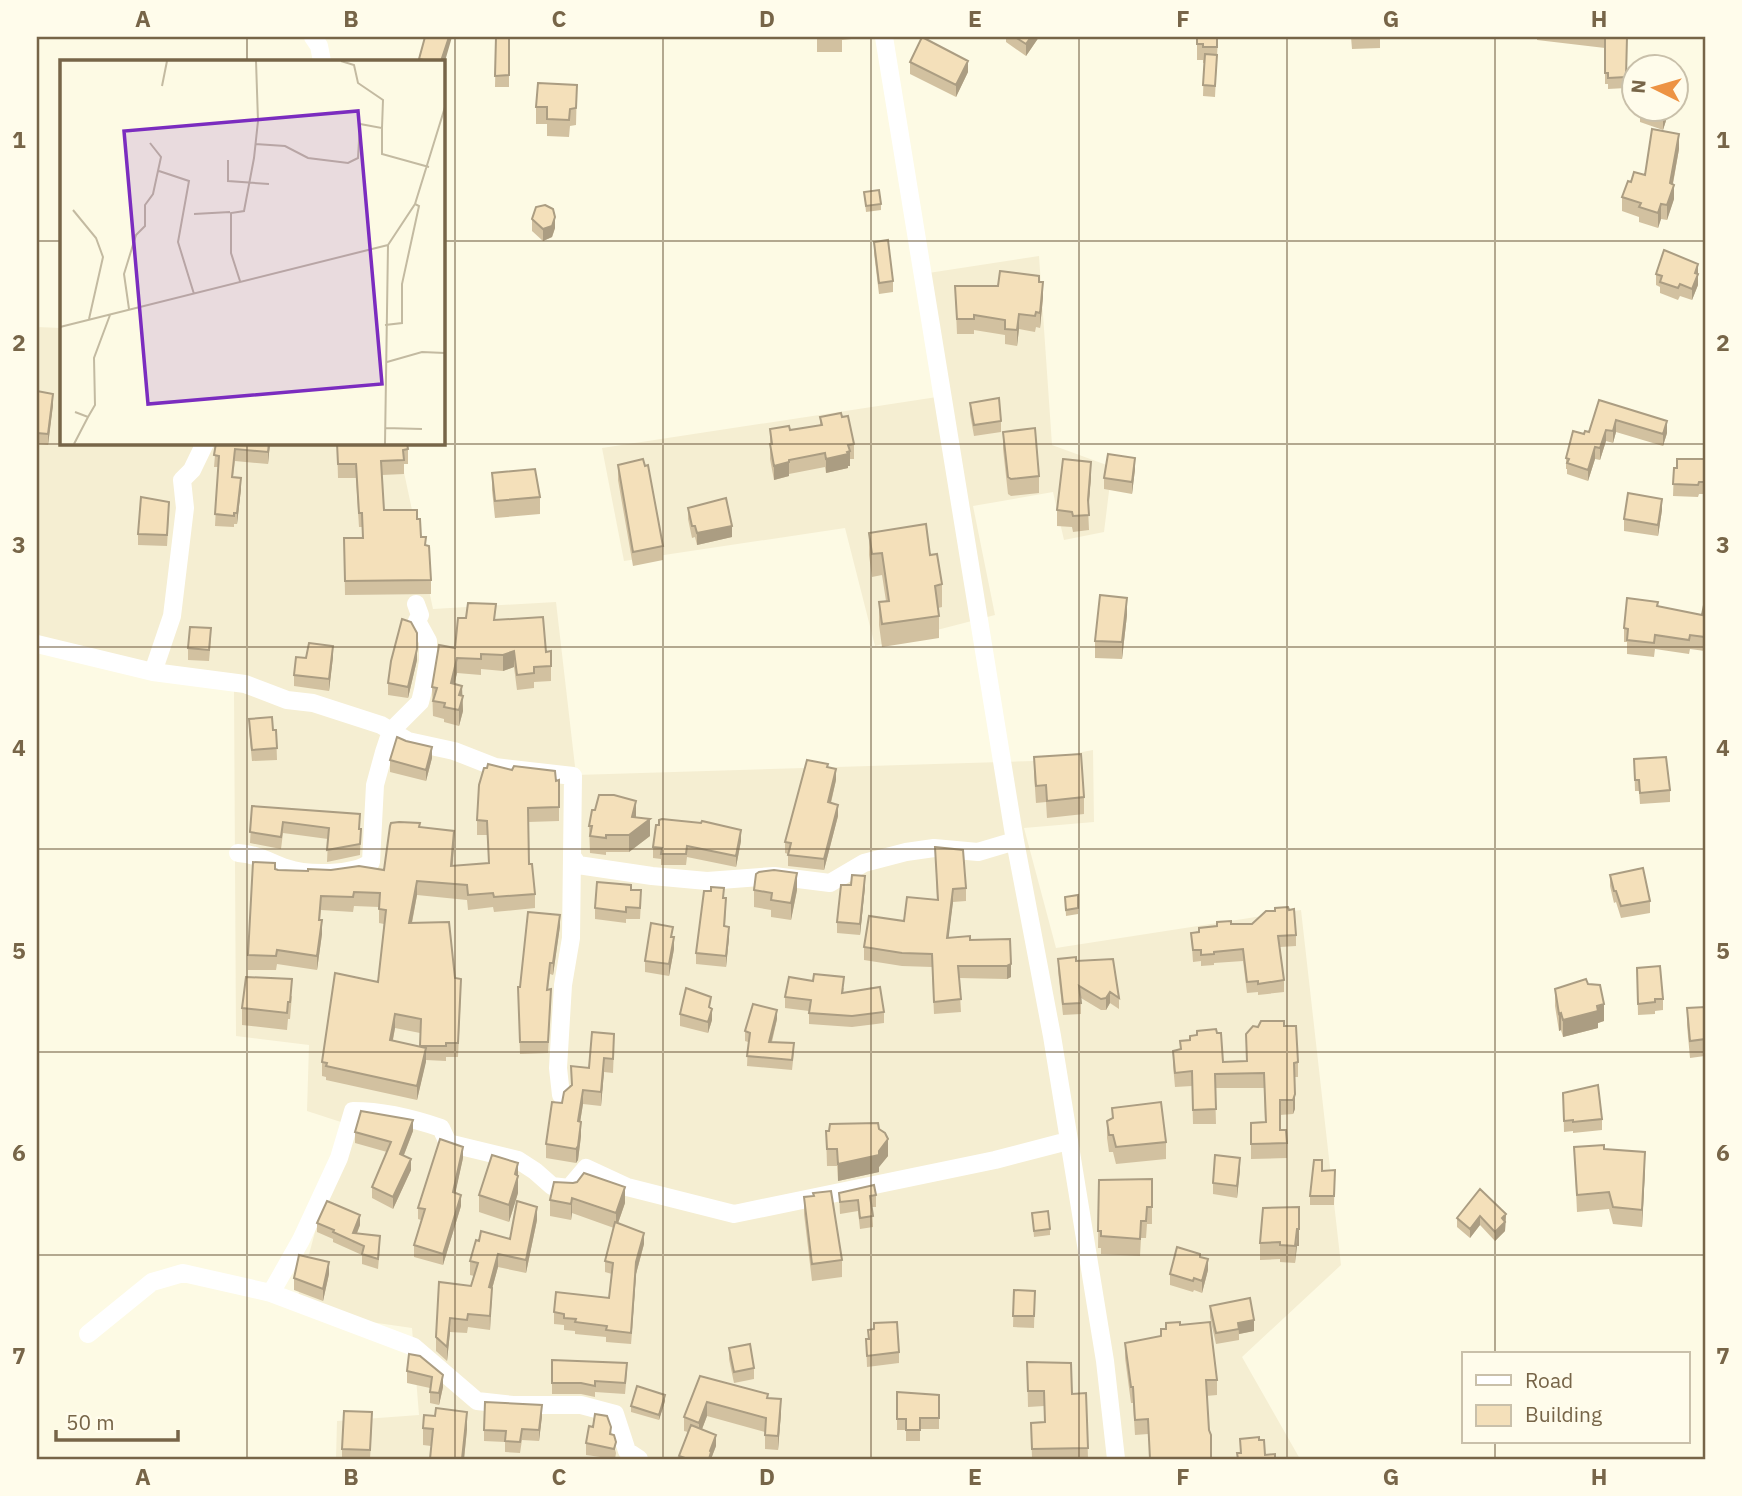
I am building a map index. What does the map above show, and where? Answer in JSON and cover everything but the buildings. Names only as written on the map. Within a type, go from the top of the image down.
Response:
[{"type":"street","points":[[313,37],[319,46],[322,60]]},
{"type":"street","points":[[884,37],[1015,841],[1052,1036],[1105,1361],[1116,1459]]},
{"type":"street","points":[[153,672],[172,617],[185,508],[182,480],[192,470],[205,444]]},
{"type":"street","points":[[238,853],[267,858],[304,873],[340,872],[364,868],[371,862],[375,785],[391,731],[420,702],[423,690],[428,641],[417,621],[420,615],[416,604]]},
{"type":"street","points":[[37,644],[153,672],[245,684],[287,700],[313,703],[382,725],[408,741],[454,751],[495,767],[573,776],[571,938],[563,985],[558,1068],[561,1096]]},
{"type":"street","points":[[572,856],[578,865],[652,876],[707,881],[775,876],[830,883],[864,863],[906,852],[934,848],[978,852],[1015,841]]},
{"type":"street","points":[[271,1293],[301,1240],[340,1158],[353,1111],[383,1113],[441,1128],[448,1143],[518,1160],[536,1171],[552,1186],[569,1188],[586,1168],[627,1187],[733,1214],[995,1160],[1068,1141]]},
{"type":"street","points":[[88,1334],[152,1282],[183,1273],[271,1293],[414,1348],[477,1401],[513,1405],[581,1405],[615,1413],[627,1451],[639,1459]]},
{"type":"shaded area","points":[[1039,256],[1052,445],[1112,467],[1104,532],[1064,540],[1053,492],[973,506],[995,615],[875,646],[845,528],[624,561],[602,448],[937,397],[922,274]]},
{"type":"shaded area","points":[[37,327],[60,328],[60,444],[398,444],[433,609],[556,602],[576,775],[1034,761],[1093,750],[1094,822],[1024,828],[1056,948],[1301,910],[1341,1265],[1242,1357],[1300,1459],[336,1459],[337,1421],[419,1415],[412,1328],[294,1311],[344,1123],[307,1111],[309,1045],[236,1036],[234,691],[37,643]]}]
